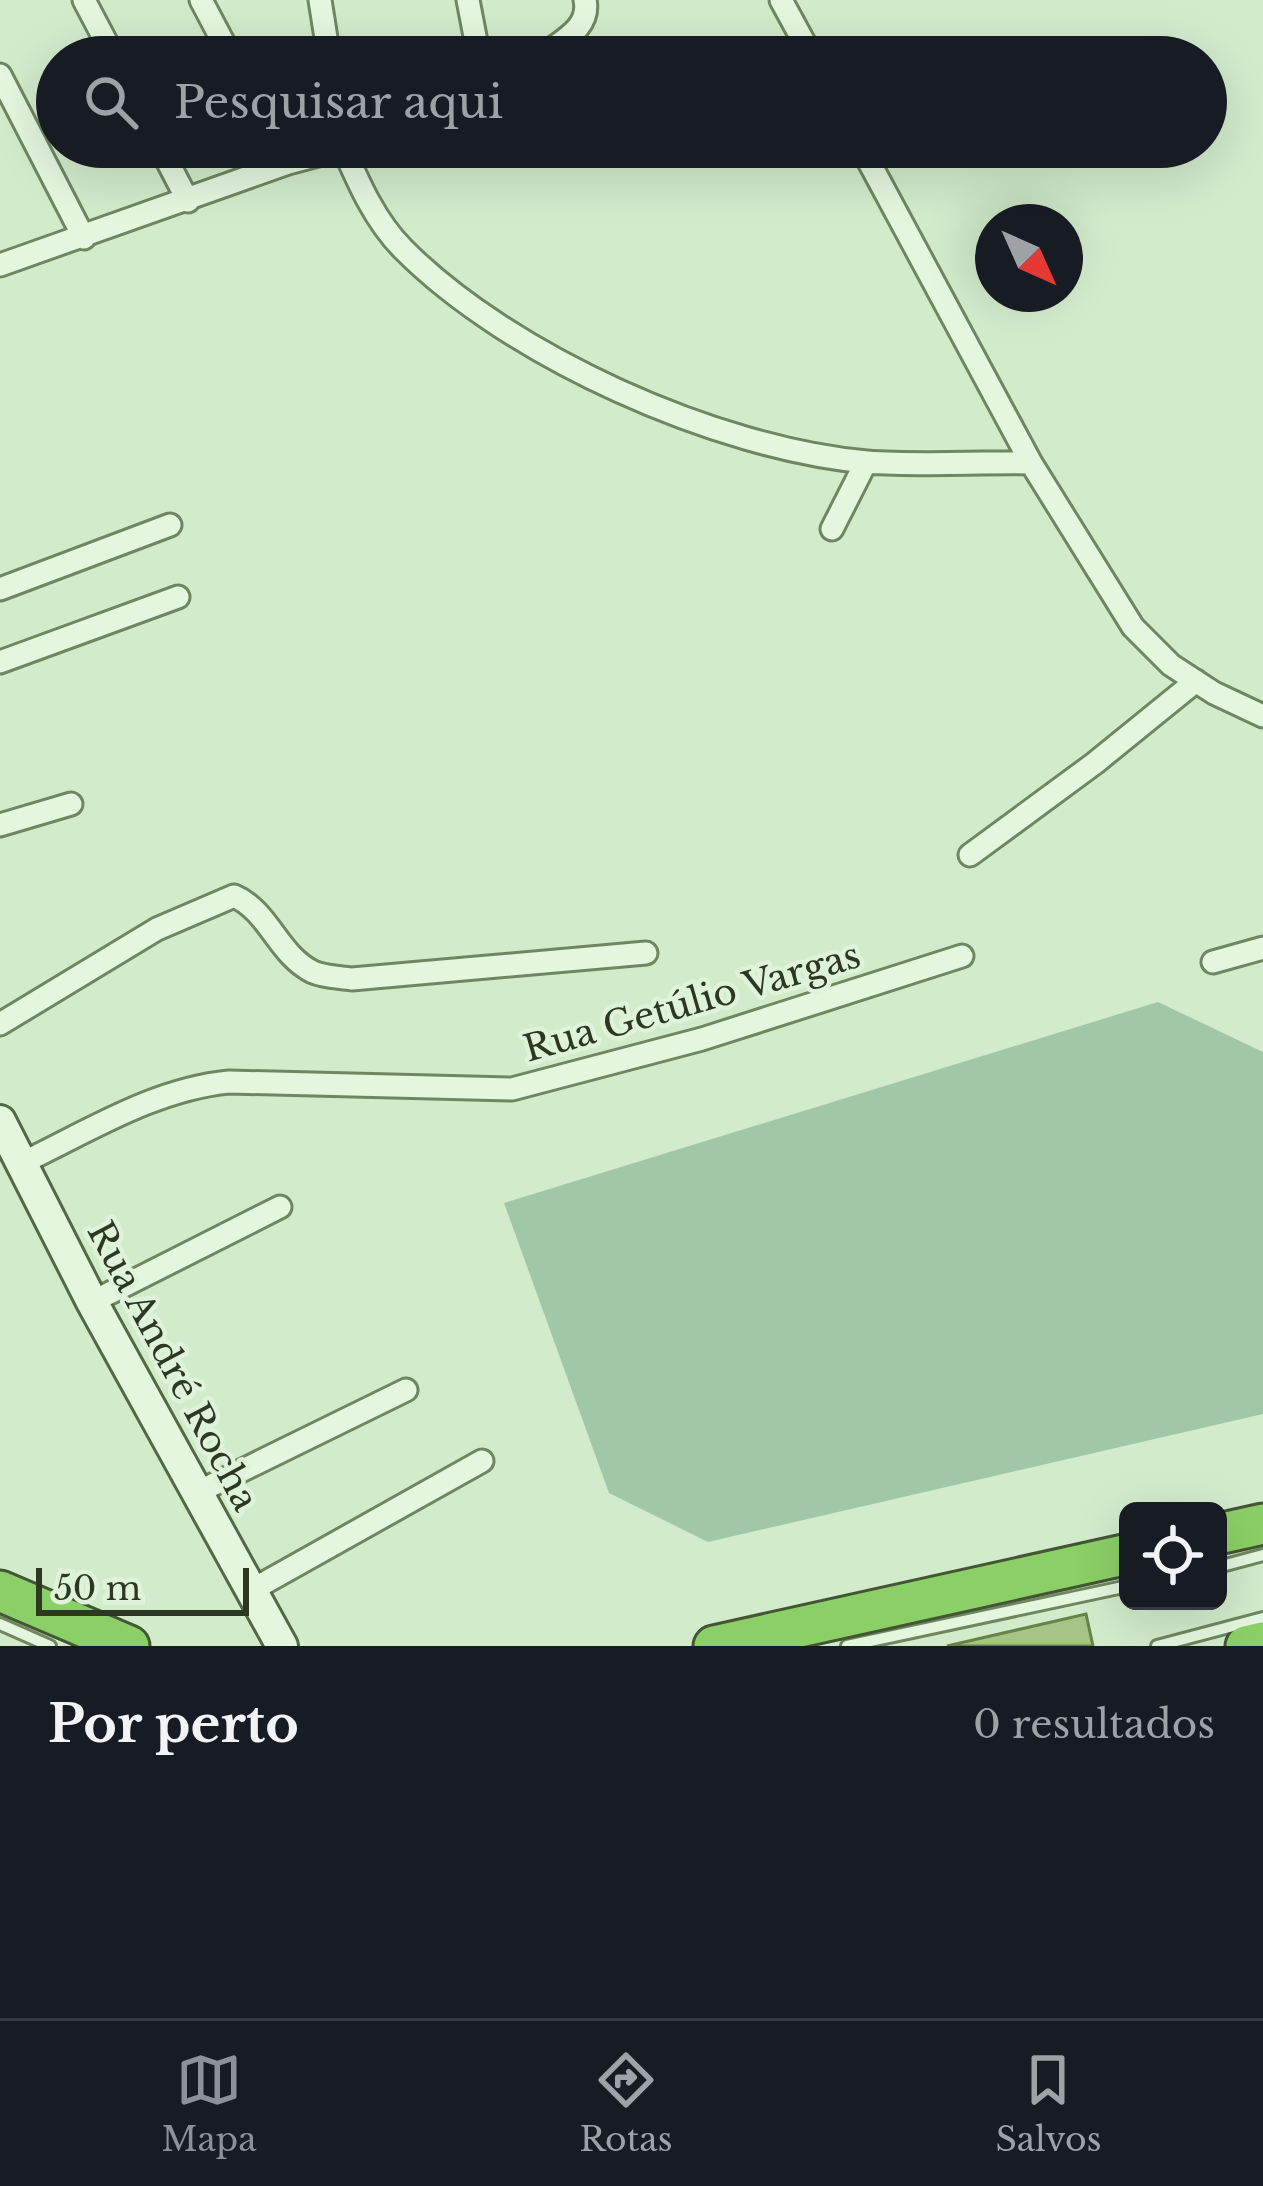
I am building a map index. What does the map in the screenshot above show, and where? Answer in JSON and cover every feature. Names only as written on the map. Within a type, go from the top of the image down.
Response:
[{"type":"highway","points":[[1227,1532],[1263,1524]]},
{"type":"highway","points":[[714,1646],[1119,1556]]},
{"type":"highway","points":[[0,1591],[129,1646]]},
{"type":"highway","points":[[1246,1646],[1263,1642]]},
{"type":"main road","name":"Rua André Rocha","points":[[0,1121],[92,1303],[282,1646]]},
{"type":"street","points":[[84,0],[102,36]]},
{"type":"street","points":[[201,0],[220,36]]},
{"type":"street","points":[[320,0],[326,36]]},
{"type":"street","points":[[468,0],[475,36]]},
{"type":"street","points":[[781,0],[801,36]]},
{"type":"street","points":[[568,36],[584,23],[586,7]]},
{"type":"street","points":[[0,75],[36,145]]},
{"type":"street","points":[[48,168],[84,238]]},
{"type":"street","points":[[171,168],[188,201]]},
{"type":"street","points":[[0,266],[188,201],[257,168]]},
{"type":"street","points":[[354,168],[368,200],[401,248],[524,343],[590,378],[711,427],[866,462],[1031,463]]},
{"type":"street","points":[[871,168],[1031,463],[1133,627],[1171,665],[1263,716]]},
{"type":"street","points":[[832,529],[866,462]]},
{"type":"street","points":[[0,589],[170,525]]},
{"type":"street","points":[[0,662],[178,597]]},
{"type":"street","points":[[970,855],[1196,681]]},
{"type":"street","points":[[0,825],[70,804]]},
{"type":"street","points":[[0,1024],[157,929],[234,896],[250,903],[291,958],[317,974],[352,979],[646,953]]},
{"type":"street","points":[[1213,962],[1263,948]]},
{"type":"street","name":"Rua Getúlio Vargas","points":[[22,1163],[161,1096],[197,1085],[512,1089],[702,1039],[962,956]]},
{"type":"street","points":[[92,1303],[280,1207]]},
{"type":"street","points":[[196,1492],[406,1390]]},
{"type":"street","points":[[250,1591],[482,1461]]},
{"type":"lane","points":[[1227,1565],[1263,1556]]},
{"type":"lane","points":[[847,1646],[1119,1588]]},
{"type":"lane","points":[[1157,1646],[1263,1618]]},
{"type":"lane","points":[[0,1624],[50,1646]]},
{"type":"green space","points":[[1158,1002],[1263,1052],[1263,1414],[708,1542],[609,1493],[504,1203]]},
{"type":"building","points":[[1086,1614],[1093,1646],[947,1646]]}]
